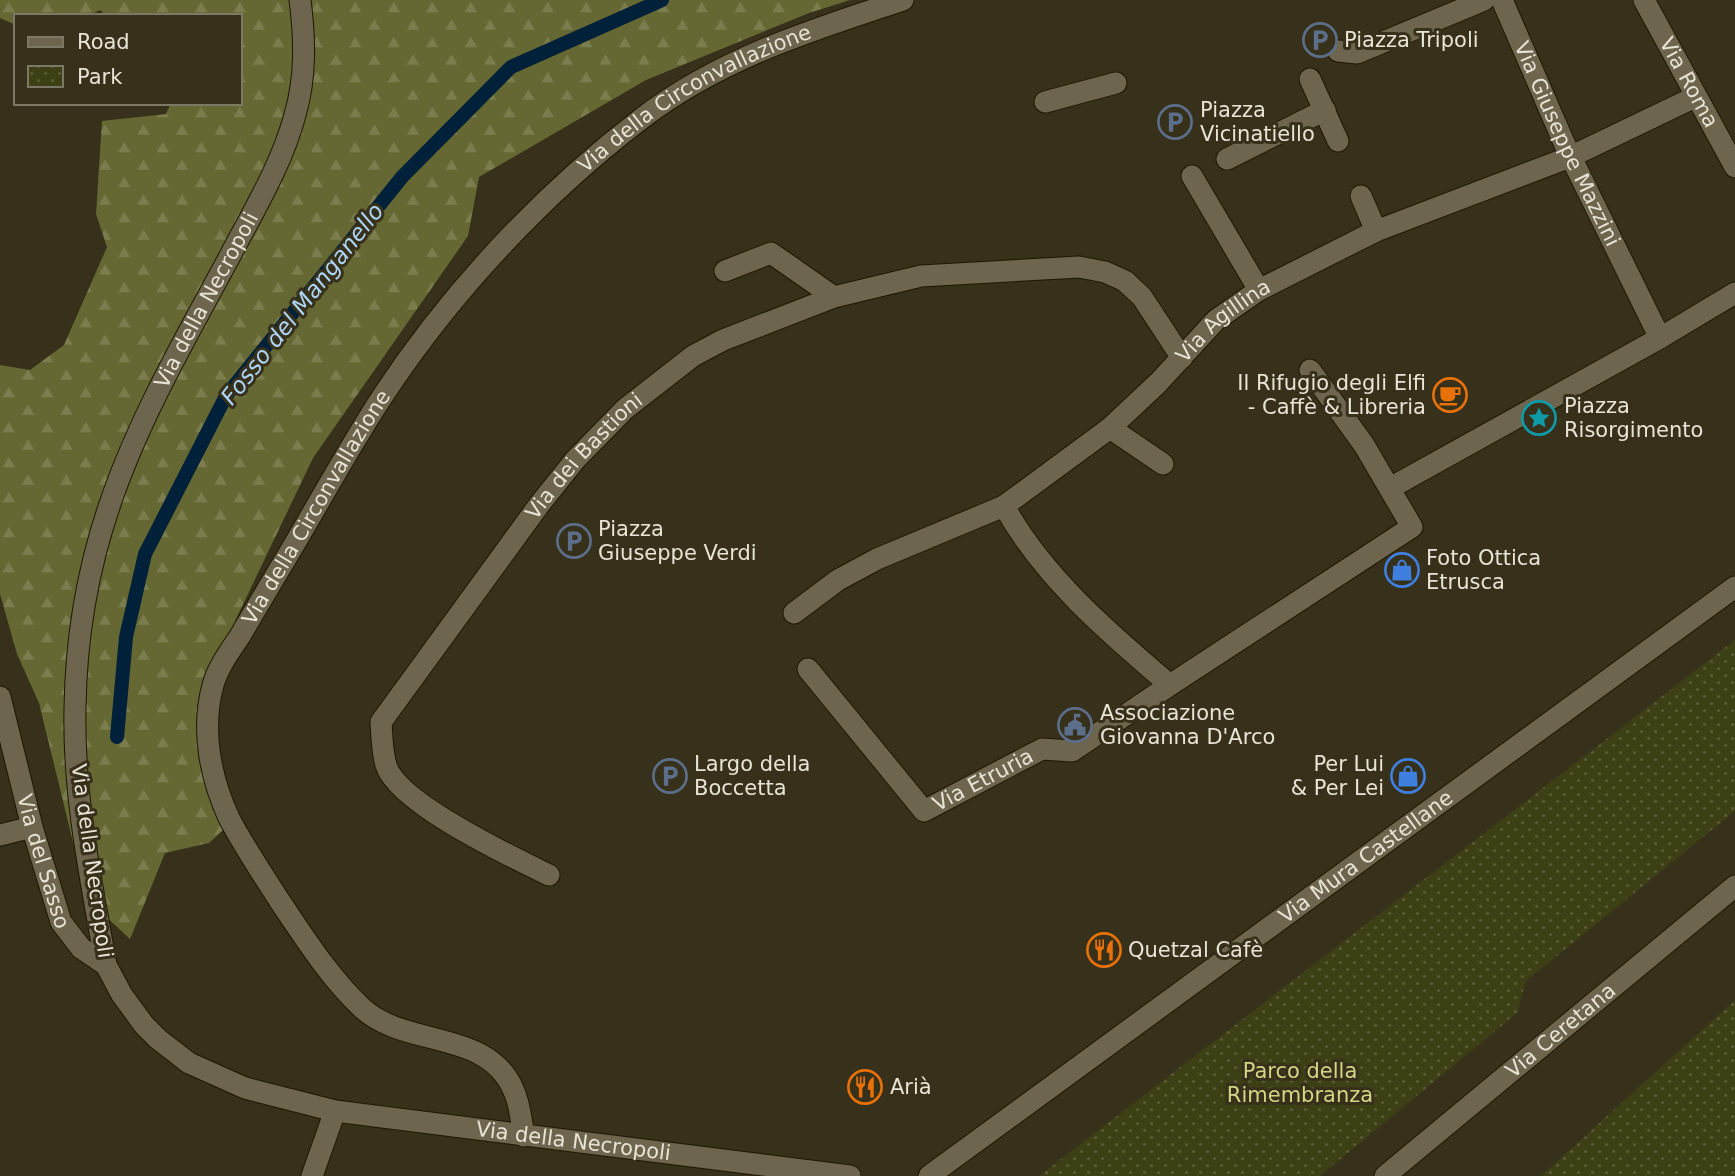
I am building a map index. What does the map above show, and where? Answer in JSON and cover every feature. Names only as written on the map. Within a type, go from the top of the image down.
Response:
[{"type":"street","name":"Via della Necropoli","points":[[300,0],[304,53],[300,93],[289,136],[258,202],[181,346],[136,438],[110,503],[85,600],[76,674],[76,746],[82,824],[106,965],[122,995],[158,1039],[189,1063],[245,1088],[335,1111],[850,1176]]},
{"type":"street","name":"Via della Circonvallazione","points":[[524,1136],[516,1095],[502,1070],[470,1049],[416,1035],[378,1020],[336,980],[289,915],[247,850],[215,787],[209,738],[214,683],[382,396],[429,331],[532,215],[641,119],[709,74],[787,39],[903,0]]},
{"type":"street","points":[[1338,51],[1357,53],[1483,0]]},
{"type":"street","name":"Via Giuseppe Mazzini","points":[[1502,0],[1570,156],[1660,338]]},
{"type":"street","name":"Via Roma","points":[[1644,0],[1735,167]]},
{"type":"street","points":[[1310,79],[1338,141]]},
{"type":"street","points":[[1045,102],[1116,83]]},
{"type":"street","name":"Via Agillina","points":[[794,613],[838,580],[877,559],[1004,506],[1110,428],[1182,358],[1216,320],[1259,290],[1376,231],[1570,156],[1695,97]]},
{"type":"street","points":[[1227,159],[1325,110]]},
{"type":"street","points":[[1192,176],[1259,290]]},
{"type":"street","points":[[1362,196],[1376,231]]},
{"type":"street","points":[[725,271],[771,253],[834,297]]},
{"type":"street","name":"Via dei Bastioni","points":[[549,875],[468,834],[401,789],[386,766],[381,722],[538,505],[575,460],[625,409],[674,369],[713,345],[834,297],[896,281],[946,274],[1066,266],[1105,272],[1125,281],[1142,297],[1182,358]]},
{"type":"street","points":[[1310,370],[1364,445],[1390,488],[1660,338],[1735,293]]},
{"type":"street","points":[[1110,428],[1163,464]]},
{"type":"street","name":"Via Etruria","points":[[808,669],[924,811],[1042,749],[1072,751],[1412,527],[1390,488]]},
{"type":"street","points":[[1004,506],[1023,538],[1070,592],[1170,685]]},
{"type":"street","name":"Via Mura Castellane","points":[[929,1176],[1735,587]]},
{"type":"street","name":"Via del Sasso","points":[[0,697],[32,827],[61,922],[81,948],[106,965]]},
{"type":"street","points":[[0,835],[32,827]]},
{"type":"street","name":"Via Ceretana","points":[[1385,1176],[1735,886]]},
{"type":"street","points":[[312,1176],[335,1111]]},
{"type":"green space","points":[[0,0],[850,0],[809,13],[646,80],[479,177],[468,236],[313,458],[236,619],[198,741],[236,818],[209,843],[165,853],[130,939],[87,899],[39,703],[17,654],[0,594],[0,365],[30,370],[64,345],[107,247],[96,214],[102,121],[166,114],[170,105],[242,105],[242,14],[105,14],[100,10],[92,14],[14,14],[14,24],[0,18]]},
{"type":"green space","name":"Parco della Rimembranza","points":[[1735,640],[1735,811],[1526,981],[1517,1013],[1320,1176],[1039,1176]]},
{"type":"green space","points":[[1735,1000],[1735,1176],[1541,1176]]},
{"type":"waterway","name":"Fosso del Manganello","points":[[117,737],[126,637],[145,554],[226,396],[402,177],[511,67],[662,0]]},
{"type":"place","name":"Piazza Tripoli","points":[[1320,40]]},
{"type":"place","name":"Piazza Vicinatiello","points":[[1175,122]]},
{"type":"place","name":"Il Rifugio degli Elfi - Caffè & Libreria","points":[[1450,395]]},
{"type":"place","name":"Piazza Risorgimento","points":[[1539,418]]},
{"type":"place","name":"Piazza Giuseppe Verdi","points":[[574,541]]},
{"type":"place","name":"Foto Ottica Etrusca","points":[[1402,570]]},
{"type":"place","name":"Associazione Giovanna D'Arco","points":[[1075,725]]},
{"type":"place","name":"Largo della Boccetta","points":[[670,776]]},
{"type":"place","name":"Per Lui & Per Lei","points":[[1408,776]]},
{"type":"place","name":"Quetzal Cafè","points":[[1104,950]]},
{"type":"place","name":"Arià","points":[[865,1087]]}]
